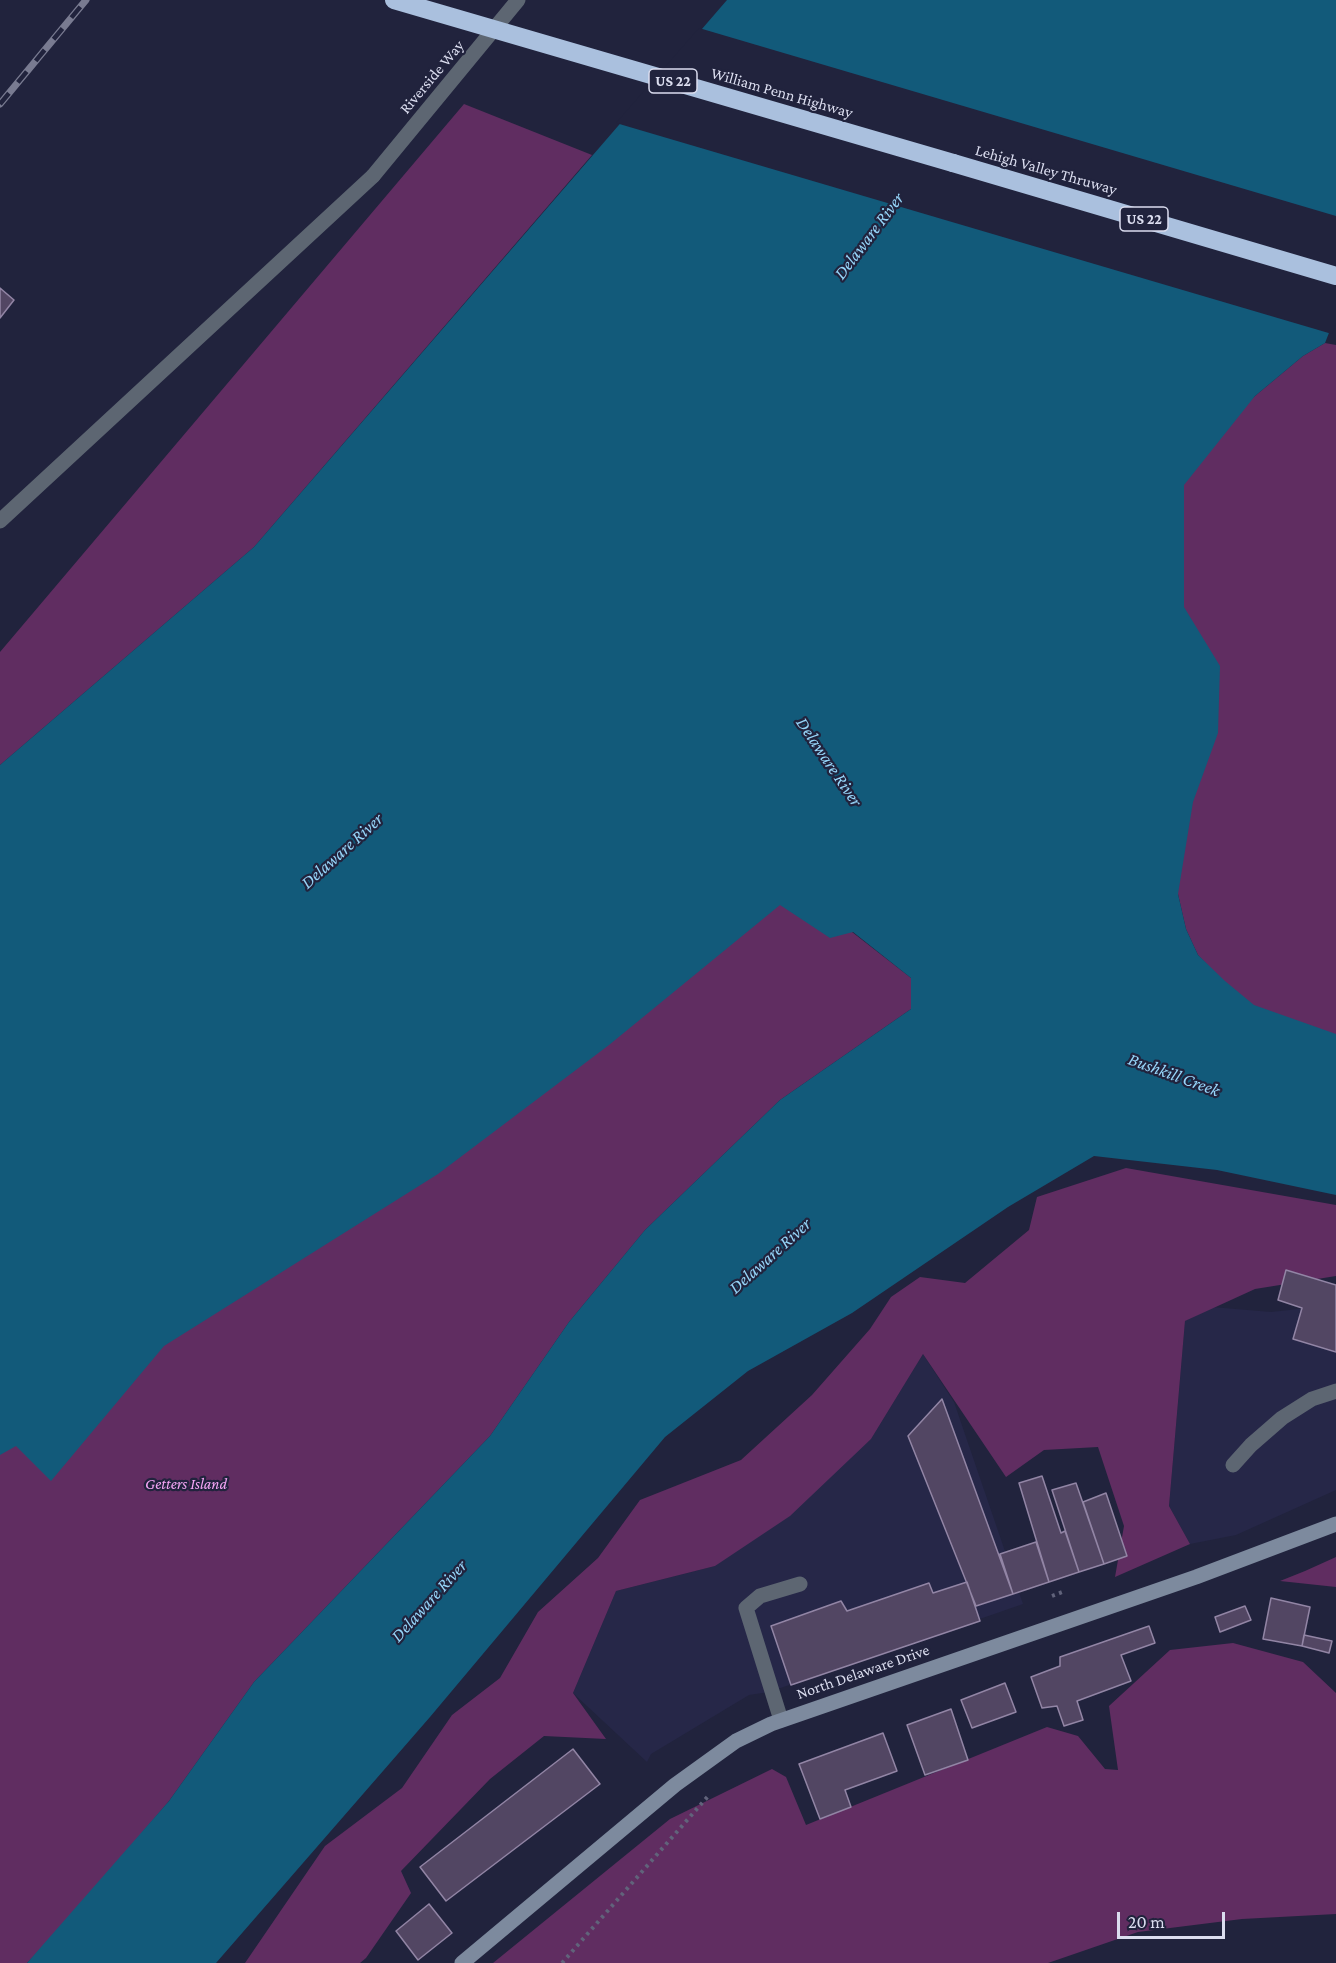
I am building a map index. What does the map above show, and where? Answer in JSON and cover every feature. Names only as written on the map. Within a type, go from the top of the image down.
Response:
[{"type":"highway","name":"William Penn Highway","points":[[394,0],[953,163]]},
{"type":"highway","name":"Lehigh Valley Thruway","points":[[953,163],[1336,276]]},
{"type":"main road","name":"North Delaware Drive","points":[[462,1963],[675,1785],[736,1741],[781,1720],[1196,1577],[1336,1524]]},
{"type":"street","name":"Riverside Way","points":[[0,521],[356,189],[373,176],[518,0]]},
{"type":"street","points":[[1233,1466],[1251,1445],[1282,1418],[1312,1400],[1336,1391]]},
{"type":"street","points":[[781,1720],[746,1608],[760,1596],[800,1584]]},
{"type":"path","points":[[562,1963],[713,1792]]},
{"type":"shaded area","points":[[1336,1305],[1336,1490],[1236,1535],[1190,1544],[1169,1506],[1185,1321],[1212,1307],[1271,1312]]},
{"type":"shaded area","points":[[923,1354],[954,1402],[1023,1604],[769,1692],[749,1695],[651,1754],[647,1762],[573,1693],[616,1591],[715,1566],[871,1439]]},
{"type":"green space","points":[[464,104],[592,155],[254,547],[0,765],[0,652]]},
{"type":"green space","points":[[1325,343],[1336,345],[1336,1066],[1288,1052],[1198,955],[1186,929],[1178,894],[1146,500],[1255,396],[1303,356]]},
{"type":"green space","name":"Getters Island","points":[[759,843],[852,932],[911,978],[911,1009],[780,1100],[645,1230],[569,1322],[490,1436],[254,1682],[169,1801],[61,1928],[27,1963],[0,1963],[0,1364]]},
{"type":"green space","points":[[1126,1168],[1336,1205],[1336,1276],[1255,1289],[1185,1321],[1169,1506],[1190,1544],[1115,1577],[1124,1526],[1098,1447],[1044,1450],[1006,1477],[923,1354],[871,1439],[790,1516],[715,1566],[616,1591],[573,1693],[606,1739],[544,1736],[490,1779],[401,1871],[411,1893],[366,1958],[360,1963],[245,1963],[325,1846],[402,1788],[452,1715],[500,1678],[538,1612],[598,1558],[640,1500],[741,1460],[812,1395],[870,1329],[891,1297],[920,1277],[965,1283],[1029,1230],[1037,1197]]},
{"type":"green space","points":[[1336,1557],[1336,1587],[1280,1581],[1305,1571]]},
{"type":"green space","points":[[1233,1643],[1303,1662],[1336,1693],[1336,1914],[1242,1919],[1138,1932],[1048,1963],[493,1963],[670,1819],[772,1769],[786,1777],[806,1825],[1047,1727],[1078,1736],[1105,1769],[1118,1770],[1109,1706],[1170,1650]]},
{"type":"water","points":[[727,0],[1336,0],[1336,315],[1325,343],[1303,356],[1255,396],[1184,485],[1184,607],[1220,666],[1218,733],[1193,802],[1178,894],[1186,929],[1198,955],[1225,981],[1254,1005],[1336,1034],[1336,1195],[1217,1170],[1094,1156],[1008,1207],[852,1313],[748,1371],[665,1437],[430,1717],[216,1963],[27,1963],[169,1801],[254,1682],[490,1436],[569,1322],[645,1230],[780,1100],[911,1009],[911,978],[853,932],[830,938],[780,905],[609,1045],[438,1174],[164,1346],[51,1481],[16,1446],[0,1455],[0,765],[254,547]]},
{"type":"pier","points":[[699,28],[1336,216],[1336,323],[1332,334],[616,123]]},
{"type":"building","points":[[0,288],[14,300],[0,318]]},
{"type":"building","points":[[1286,1270],[1336,1285],[1336,1352],[1293,1339],[1302,1308],[1278,1300]]},
{"type":"building","points":[[942,1399],[1013,1594],[976,1606],[908,1436]]},
{"type":"building","points":[[1042,1476],[1061,1533],[1065,1531],[1079,1572],[1049,1582],[1019,1483]]},
{"type":"building","points":[[1076,1483],[1104,1564],[1079,1572],[1052,1490]]},
{"type":"building","points":[[1106,1493],[1127,1556],[1104,1564],[1083,1502]]},
{"type":"building","points":[[1036,1542],[1049,1582],[1013,1594],[1000,1554]]},
{"type":"building","points":[[967,1582],[980,1621],[791,1685],[771,1626],[841,1601],[847,1611],[929,1583],[933,1593]]},
{"type":"building","points":[[1271,1598],[1310,1607],[1302,1646],[1263,1639]]},
{"type":"building","points":[[1245,1606],[1251,1620],[1220,1632],[1215,1617]]},
{"type":"building","points":[[1149,1626],[1155,1643],[1121,1655],[1131,1681],[1077,1701],[1083,1720],[1064,1726],[1057,1706],[1042,1708],[1031,1677],[1060,1666],[1060,1657]]},
{"type":"building","points":[[1304,1635],[1332,1641],[1329,1653],[1302,1646]]},
{"type":"building","points":[[1005,1683],[1016,1712],[972,1728],[961,1700]]},
{"type":"building","points":[[951,1709],[968,1760],[925,1775],[907,1725]]},
{"type":"building","points":[[883,1733],[897,1771],[845,1790],[851,1807],[820,1819],[799,1764]]},
{"type":"building","points":[[573,1749],[600,1784],[446,1901],[420,1867]]},
{"type":"building","points":[[429,1904],[452,1933],[418,1960],[396,1931]]},
{"type":"railway","points":[[0,104],[86,0]]},
{"type":"water label","name":"Delaware River","points":[[869,236]]},
{"type":"water label","name":"Delaware River","points":[[829,762]]},
{"type":"water label","name":"Delaware River","points":[[342,851]]},
{"type":"water label","name":"Bushkill Creek","points":[[1174,1075]]},
{"type":"water label","name":"Delaware River","points":[[770,1256]]},
{"type":"water label","name":"Delaware River","points":[[429,1601]]}]
